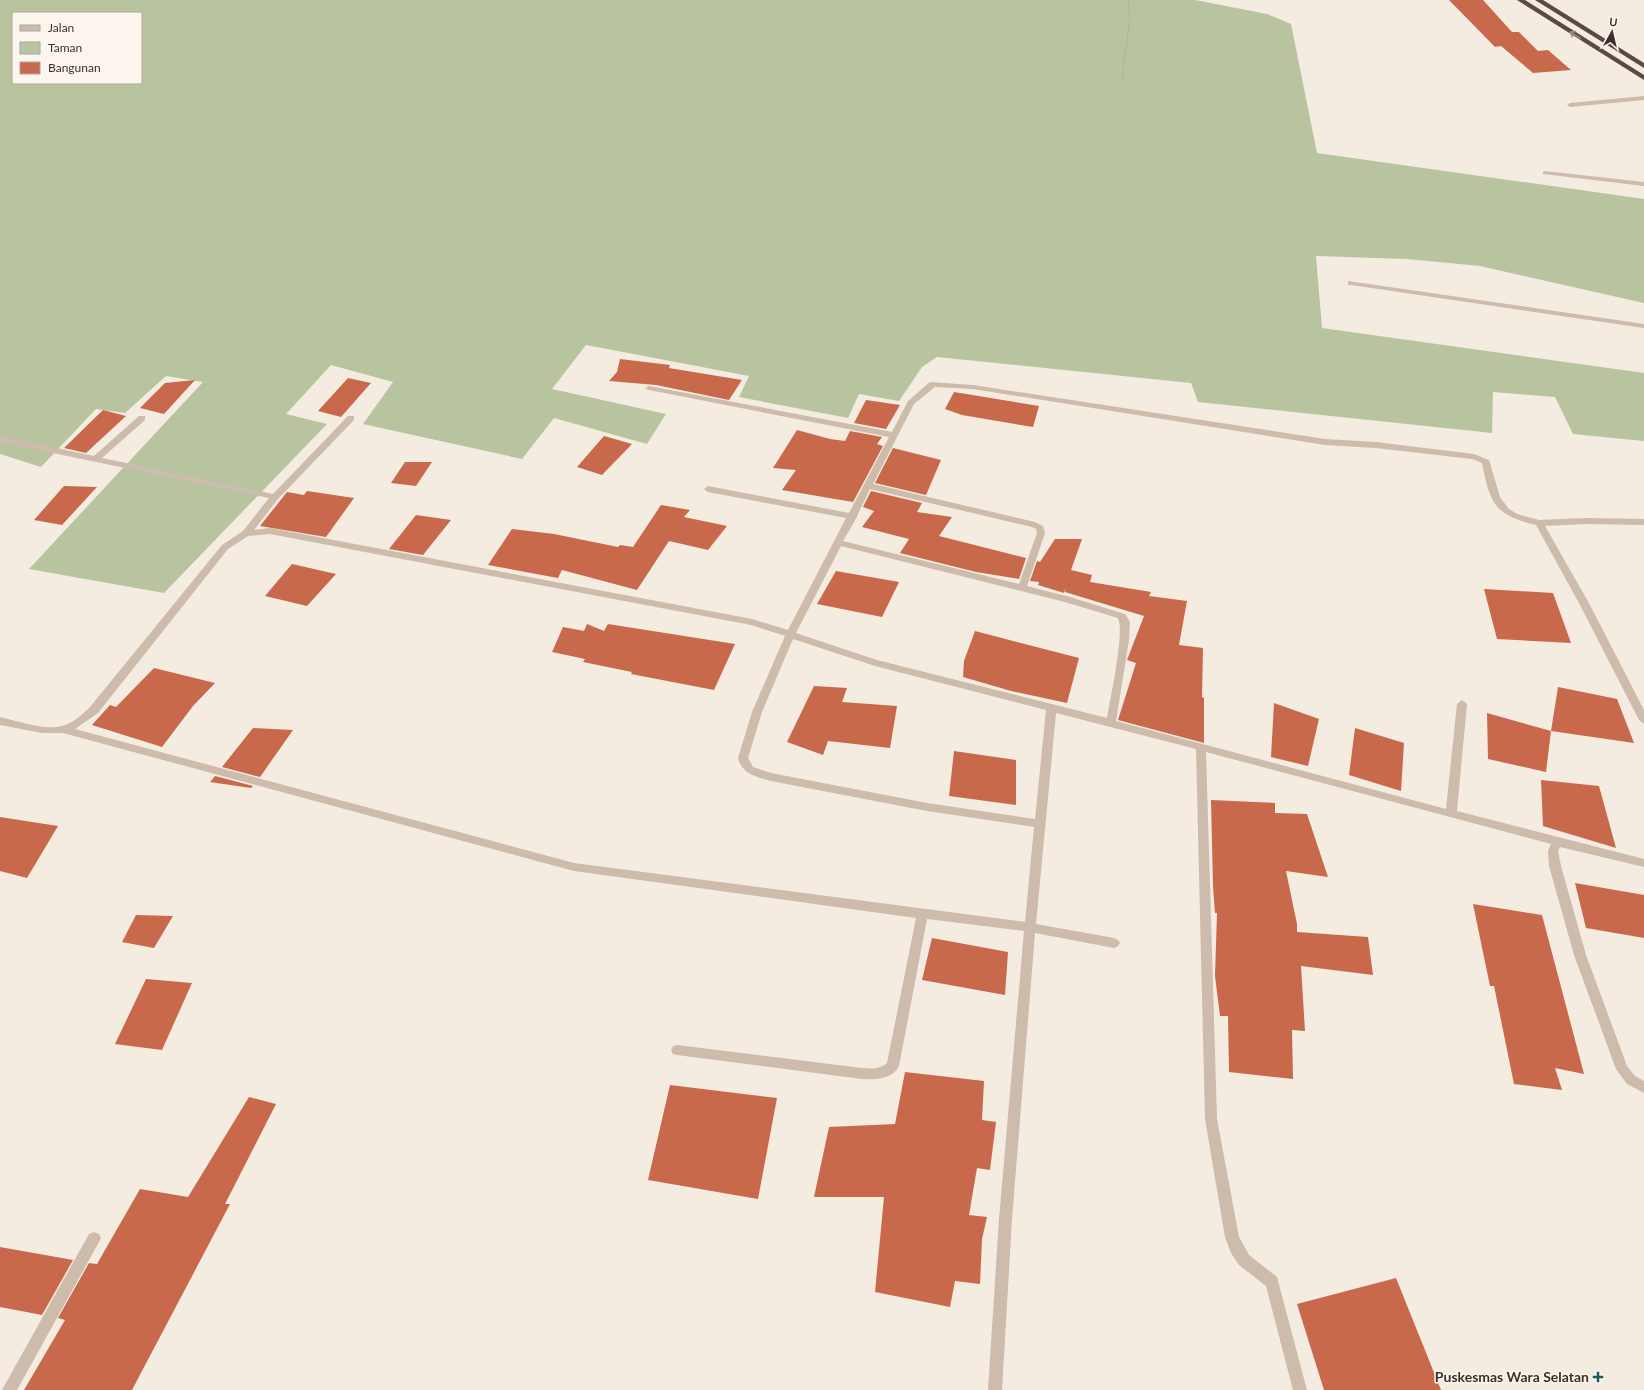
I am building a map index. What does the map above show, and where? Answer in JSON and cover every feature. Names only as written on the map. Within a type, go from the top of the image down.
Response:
[{"type":"highway","points":[[1520,0],[1644,78]]},
{"type":"highway","points":[[1538,0],[1644,66]]},
{"type":"street","points":[[1570,105],[1644,98]]},
{"type":"street","points":[[1545,173],[1644,184]]},
{"type":"street","points":[[1351,283],[1644,326]]},
{"type":"street","points":[[1040,824],[927,807],[771,778],[749,770],[744,764],[743,758],[757,712],[790,635],[853,517],[893,435],[911,403],[933,384],[974,386],[1325,442],[1376,445],[1474,457],[1486,462],[1495,496],[1503,510],[1512,516],[1539,523],[1586,521],[1644,522]]},
{"type":"street","points":[[649,388],[893,435]]},
{"type":"street","points":[[97,458],[142,418]]},
{"type":"street","points":[[65,730],[79,723],[94,710],[225,547],[246,533],[275,497],[351,418]]},
{"type":"street","points":[[0,439],[97,458],[275,497]]},
{"type":"street","points":[[868,486],[1035,525],[1040,528],[1041,533],[1022,588]]},
{"type":"street","points":[[708,489],[853,517]]},
{"type":"street","points":[[1539,523],[1585,605],[1644,720]]},
{"type":"street","points":[[246,533],[270,531],[449,566],[745,620],[875,663],[1111,723],[1558,842],[1644,863]]},
{"type":"street","points":[[839,543],[1117,613],[1124,618],[1124,640],[1116,678],[1111,723]]},
{"type":"street","points":[[1451,813],[1462,704]]},
{"type":"street","points":[[995,1390],[1002,1259],[1015,1074],[1051,708]]},
{"type":"street","points":[[0,721],[51,730],[65,730],[574,867],[1030,928],[1114,943]]},
{"type":"street","points":[[1201,748],[1211,1119],[1232,1237],[1236,1248],[1244,1260],[1272,1282],[1300,1390]]},
{"type":"street","points":[[1558,842],[1553,851],[1555,866],[1580,955],[1622,1069],[1631,1080],[1644,1088]]},
{"type":"street","points":[[677,1050],[851,1072],[876,1074],[886,1072],[893,1066],[922,914]]},
{"type":"street","points":[[9,1390],[94,1238]]},
{"type":"path","points":[[1122,79],[1130,17],[1128,0]]},
{"type":"green space","points":[[0,0],[1195,0],[1267,14],[1291,24],[1317,153],[1644,199],[1644,303],[1480,266],[1407,259],[1316,256],[1322,328],[1644,373],[1644,441],[1573,434],[1555,397],[1493,392],[1492,433],[1198,402],[1191,383],[937,357],[922,367],[899,401],[859,394],[848,418],[739,397],[749,376],[586,345],[552,389],[666,414],[647,444],[554,418],[522,459],[363,424],[393,382],[331,365],[286,414],[327,424],[164,593],[29,569],[203,382],[166,376],[125,413],[96,409],[41,467],[0,454]]},
{"type":"building","points":[[1449,0],[1483,0],[1512,32],[1519,32],[1538,51],[1548,50],[1571,70],[1533,73],[1501,46],[1495,47]]},
{"type":"building","points":[[620,359],[670,365],[669,368],[742,380],[729,400],[656,385],[609,381],[617,372]]},
{"type":"building","points":[[348,378],[371,383],[341,417],[318,411]]},
{"type":"building","points":[[195,380],[164,414],[140,408],[165,383]]},
{"type":"building","points":[[954,392],[1039,406],[1033,427],[962,415],[945,409]]},
{"type":"building","points":[[866,400],[900,405],[886,429],[854,423]]},
{"type":"building","points":[[103,410],[126,416],[86,453],[64,448]]},
{"type":"building","points":[[797,430],[830,439],[845,441],[850,431],[882,437],[877,444],[883,446],[853,502],[782,490],[796,470],[773,468]]},
{"type":"building","points":[[604,436],[632,444],[602,475],[577,467]]},
{"type":"building","points":[[893,448],[941,460],[926,495],[875,483]]},
{"type":"building","points":[[405,462],[432,462],[416,486],[391,483]]},
{"type":"building","points":[[64,486],[97,487],[62,525],[34,520]]},
{"type":"building","points":[[307,491],[354,498],[326,537],[260,526],[287,492],[304,495]]},
{"type":"building","points":[[871,491],[922,503],[917,512],[952,517],[939,536],[1026,558],[1019,579],[976,572],[900,553],[909,539],[862,527],[874,511],[863,507]]},
{"type":"building","points":[[661,505],[690,510],[684,517],[727,526],[708,550],[669,541],[637,590],[562,570],[558,578],[488,565],[512,529],[554,534],[618,547],[620,545],[633,547]]},
{"type":"building","points":[[416,515],[451,520],[423,555],[389,549]]},
{"type":"building","points":[[1055,539],[1082,539],[1071,570],[1092,575],[1090,582],[1151,592],[1149,596],[1187,601],[1179,645],[1203,648],[1202,697],[1204,698],[1204,743],[1118,720],[1136,663],[1127,660],[1144,616],[1065,592],[1066,587],[1064,593],[1038,585],[1039,582],[1030,581],[1037,561],[1040,562]]},
{"type":"building","points":[[292,564],[336,574],[307,606],[265,596]]},
{"type":"building","points":[[836,571],[899,582],[882,617],[817,604]]},
{"type":"building","points":[[1484,589],[1553,593],[1571,643],[1497,639]]},
{"type":"building","points":[[587,624],[604,631],[608,624],[735,644],[714,690],[631,674],[632,672],[583,662],[585,659],[552,652],[563,627],[584,631]]},
{"type":"building","points":[[975,631],[1079,658],[1067,703],[1011,691],[963,677],[964,661]]},
{"type":"building","points":[[154,668],[215,683],[193,706],[162,747],[92,725],[110,705],[116,707]]},
{"type":"building","points":[[814,686],[847,688],[842,702],[897,706],[890,748],[828,741],[823,755],[787,742]]},
{"type":"building","points":[[1558,687],[1617,699],[1634,743],[1551,731]]},
{"type":"building","points":[[1274,703],[1319,719],[1308,766],[1271,757]]},
{"type":"building","points":[[1487,713],[1551,731],[1546,772],[1488,759]]},
{"type":"building","points":[[253,728],[293,730],[260,777],[222,767]]},
{"type":"building","points":[[1355,728],[1404,743],[1401,791],[1349,775]]},
{"type":"building","points":[[954,751],[1016,760],[1016,805],[949,796]]},
{"type":"building","points":[[215,776],[253,786],[251,788],[210,782]]},
{"type":"building","points":[[1541,780],[1599,786],[1616,848],[1543,826]]},
{"type":"building","points":[[1211,800],[1275,803],[1275,813],[1307,814],[1328,877],[1286,871],[1297,924],[1297,932],[1368,937],[1373,975],[1301,966],[1305,1031],[1292,1030],[1293,1079],[1229,1072],[1228,1016],[1220,1016],[1215,976],[1217,913],[1215,913],[1213,886]]},
{"type":"building","points":[[0,817],[58,826],[27,878],[0,871]]},
{"type":"building","points":[[1575,883],[1644,895],[1644,938],[1586,928]]},
{"type":"building","points":[[1473,904],[1542,915],[1584,1074],[1555,1068],[1562,1090],[1514,1084],[1494,986],[1490,986]]},
{"type":"building","points":[[136,915],[173,916],[154,948],[122,942]]},
{"type":"building","points":[[932,938],[1008,952],[1005,995],[922,980]]},
{"type":"building","points":[[146,979],[192,983],[162,1050],[115,1044]]},
{"type":"building","points":[[905,1072],[984,1081],[982,1120],[996,1122],[990,1170],[977,1168],[969,1215],[987,1217],[982,1239],[980,1284],[955,1281],[950,1307],[875,1292],[884,1197],[814,1197],[829,1127],[895,1124]]},
{"type":"building","points":[[670,1085],[777,1098],[758,1199],[648,1180]]},
{"type":"building","points":[[249,1097],[276,1104],[225,1204],[230,1204],[132,1390],[24,1390],[65,1320],[58,1318],[89,1263],[97,1264],[140,1189],[188,1197]]},
{"type":"building","points":[[0,1247],[73,1260],[42,1315],[0,1307]]},
{"type":"building","points":[[1396,1278],[1441,1390],[1324,1390],[1297,1304]]},
{"type":"place","name":"Puskesmas Wara Selatan","points":[[1598,1377]]}]
